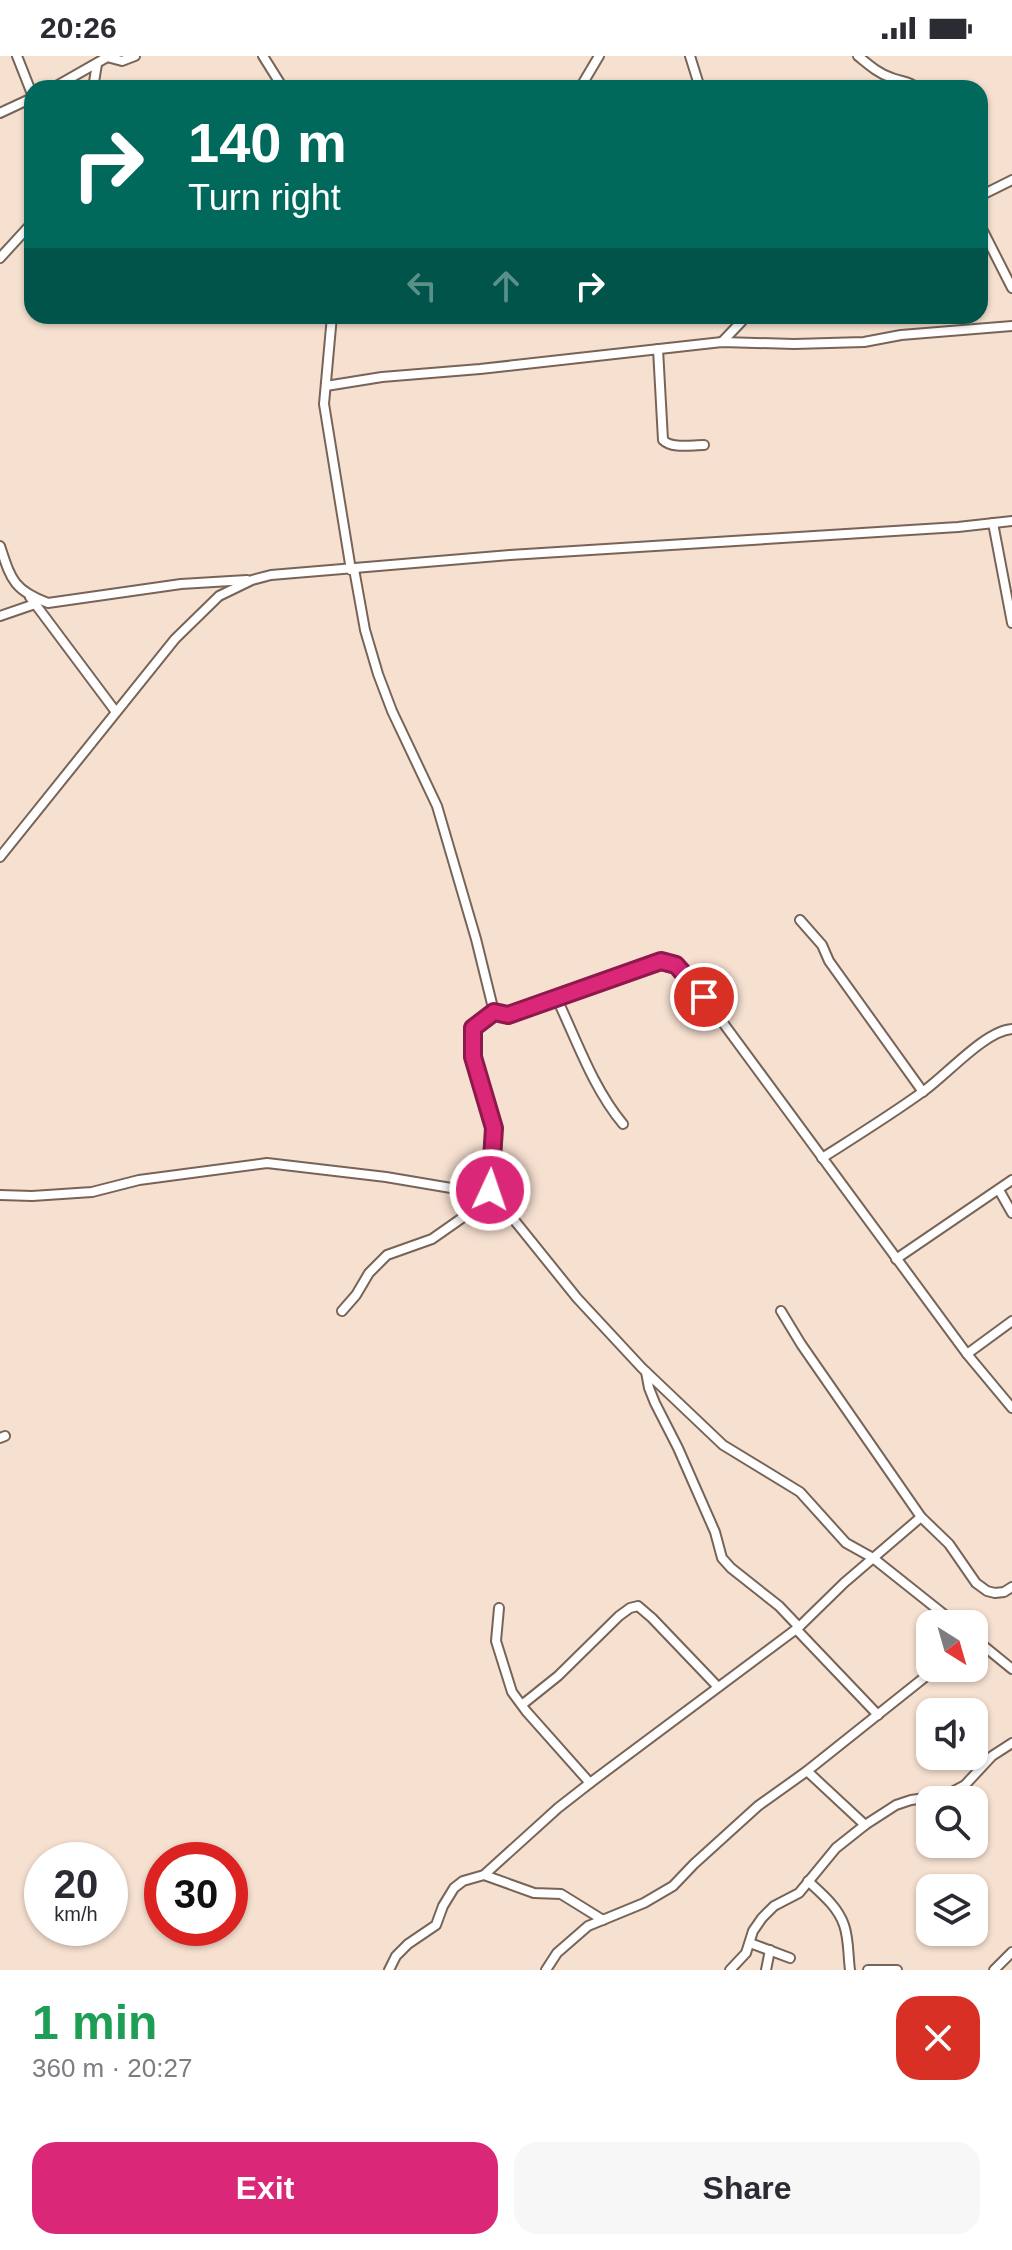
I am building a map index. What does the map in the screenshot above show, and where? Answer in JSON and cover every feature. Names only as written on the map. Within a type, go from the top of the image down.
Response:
[{"type":"street","points":[[17,56],[26,80]]},
{"type":"street","points":[[68,80],[108,57],[122,61],[135,56]]},
{"type":"street","points":[[263,56],[278,80]]},
{"type":"street","points":[[585,80],[599,56]]},
{"type":"street","points":[[690,56],[698,80]]},
{"type":"street","points":[[858,56],[879,72],[900,80]]},
{"type":"street","points":[[94,80],[97,64]]},
{"type":"street","points":[[0,113],[24,100]]},
{"type":"street","points":[[988,192],[1012,180]]},
{"type":"street","points":[[0,258],[24,232]]},
{"type":"street","points":[[988,241],[1012,288]]},
{"type":"street","points":[[331,324],[324,404],[365,630],[392,711],[437,806],[494,1012]]},
{"type":"street","points":[[722,342],[737,324]]},
{"type":"street","points":[[326,386],[382,377],[722,342],[864,342],[901,335],[1012,326]]},
{"type":"street","points":[[658,349],[663,440],[665,444],[672,445],[704,445]]},
{"type":"street","points":[[0,857],[175,639],[219,596],[252,580],[271,575],[510,555],[1012,521]]},
{"type":"street","points":[[993,523],[1012,623]]},
{"type":"street","points":[[0,546],[10,575],[19,588],[32,600],[116,712]]},
{"type":"street","points":[[0,616],[32,600],[60,602],[181,584],[252,580]]},
{"type":"street","points":[[800,920],[822,945],[829,961],[923,1092]]},
{"type":"street","points":[[342,1311],[369,1273],[387,1255],[432,1239],[472,1211],[490,1190],[494,1128],[473,1057],[473,1028],[494,1012],[508,1015],[661,961],[676,965],[704,997],[967,1354],[1012,1408]]},
{"type":"street","points":[[557,999],[591,1073],[612,1111],[623,1124]]},
{"type":"street","points":[[822,1158],[923,1092],[982,1043],[1012,1029]]},
{"type":"street","points":[[0,1195],[92,1192],[139,1180],[267,1163],[457,1189],[490,1190],[577,1298],[646,1372],[723,1445],[800,1492],[846,1543],[873,1558],[938,1610]]},
{"type":"street","points":[[896,1259],[1012,1180]]},
{"type":"street","points":[[999,1190],[1012,1213]]},
{"type":"street","points":[[781,1311],[921,1517],[949,1544],[976,1583],[987,1591],[1004,1592],[1012,1587]]},
{"type":"street","points":[[967,1354],[1012,1321]]},
{"type":"street","points":[[646,1372],[655,1403],[715,1532],[722,1558],[779,1606],[878,1715]]},
{"type":"street","points":[[389,1970],[396,1956],[408,1944],[436,1925],[454,1888],[463,1881],[484,1875],[558,1808],[798,1628],[844,1583],[921,1517]]},
{"type":"street","points":[[523,1704],[558,1676],[619,1616],[638,1606],[718,1687]]},
{"type":"street","points":[[499,1608],[496,1641],[512,1692],[590,1783]]},
{"type":"street","points":[[988,1649],[1012,1669]]},
{"type":"street","points":[[546,1970],[557,1953],[588,1926],[644,1903],[673,1886],[758,1806],[919,1682]]},
{"type":"street","points":[[730,1970],[746,1953],[753,1931],[762,1918],[774,1906],[799,1893],[836,1848],[896,1805],[952,1792],[965,1785],[992,1756],[1012,1743]]},
{"type":"street","points":[[807,1771],[865,1825]]},
{"type":"street","points":[[484,1875],[534,1893],[561,1894],[603,1920]]},
{"type":"street","points":[[808,1881],[836,1909],[841,1919],[847,1937],[850,1970]]},
{"type":"street","points":[[750,1943],[790,1958]]},
{"type":"street","points":[[766,1970],[770,1950]]},
{"type":"street","points":[[994,1970],[1012,1952]]},
{"type":"street","points":[[868,1970],[897,1970]]},
{"type":"route","points":[[490,1190],[494,1128],[473,1057],[473,1028],[494,1012],[508,1015],[661,961],[676,965],[704,997]]}]
